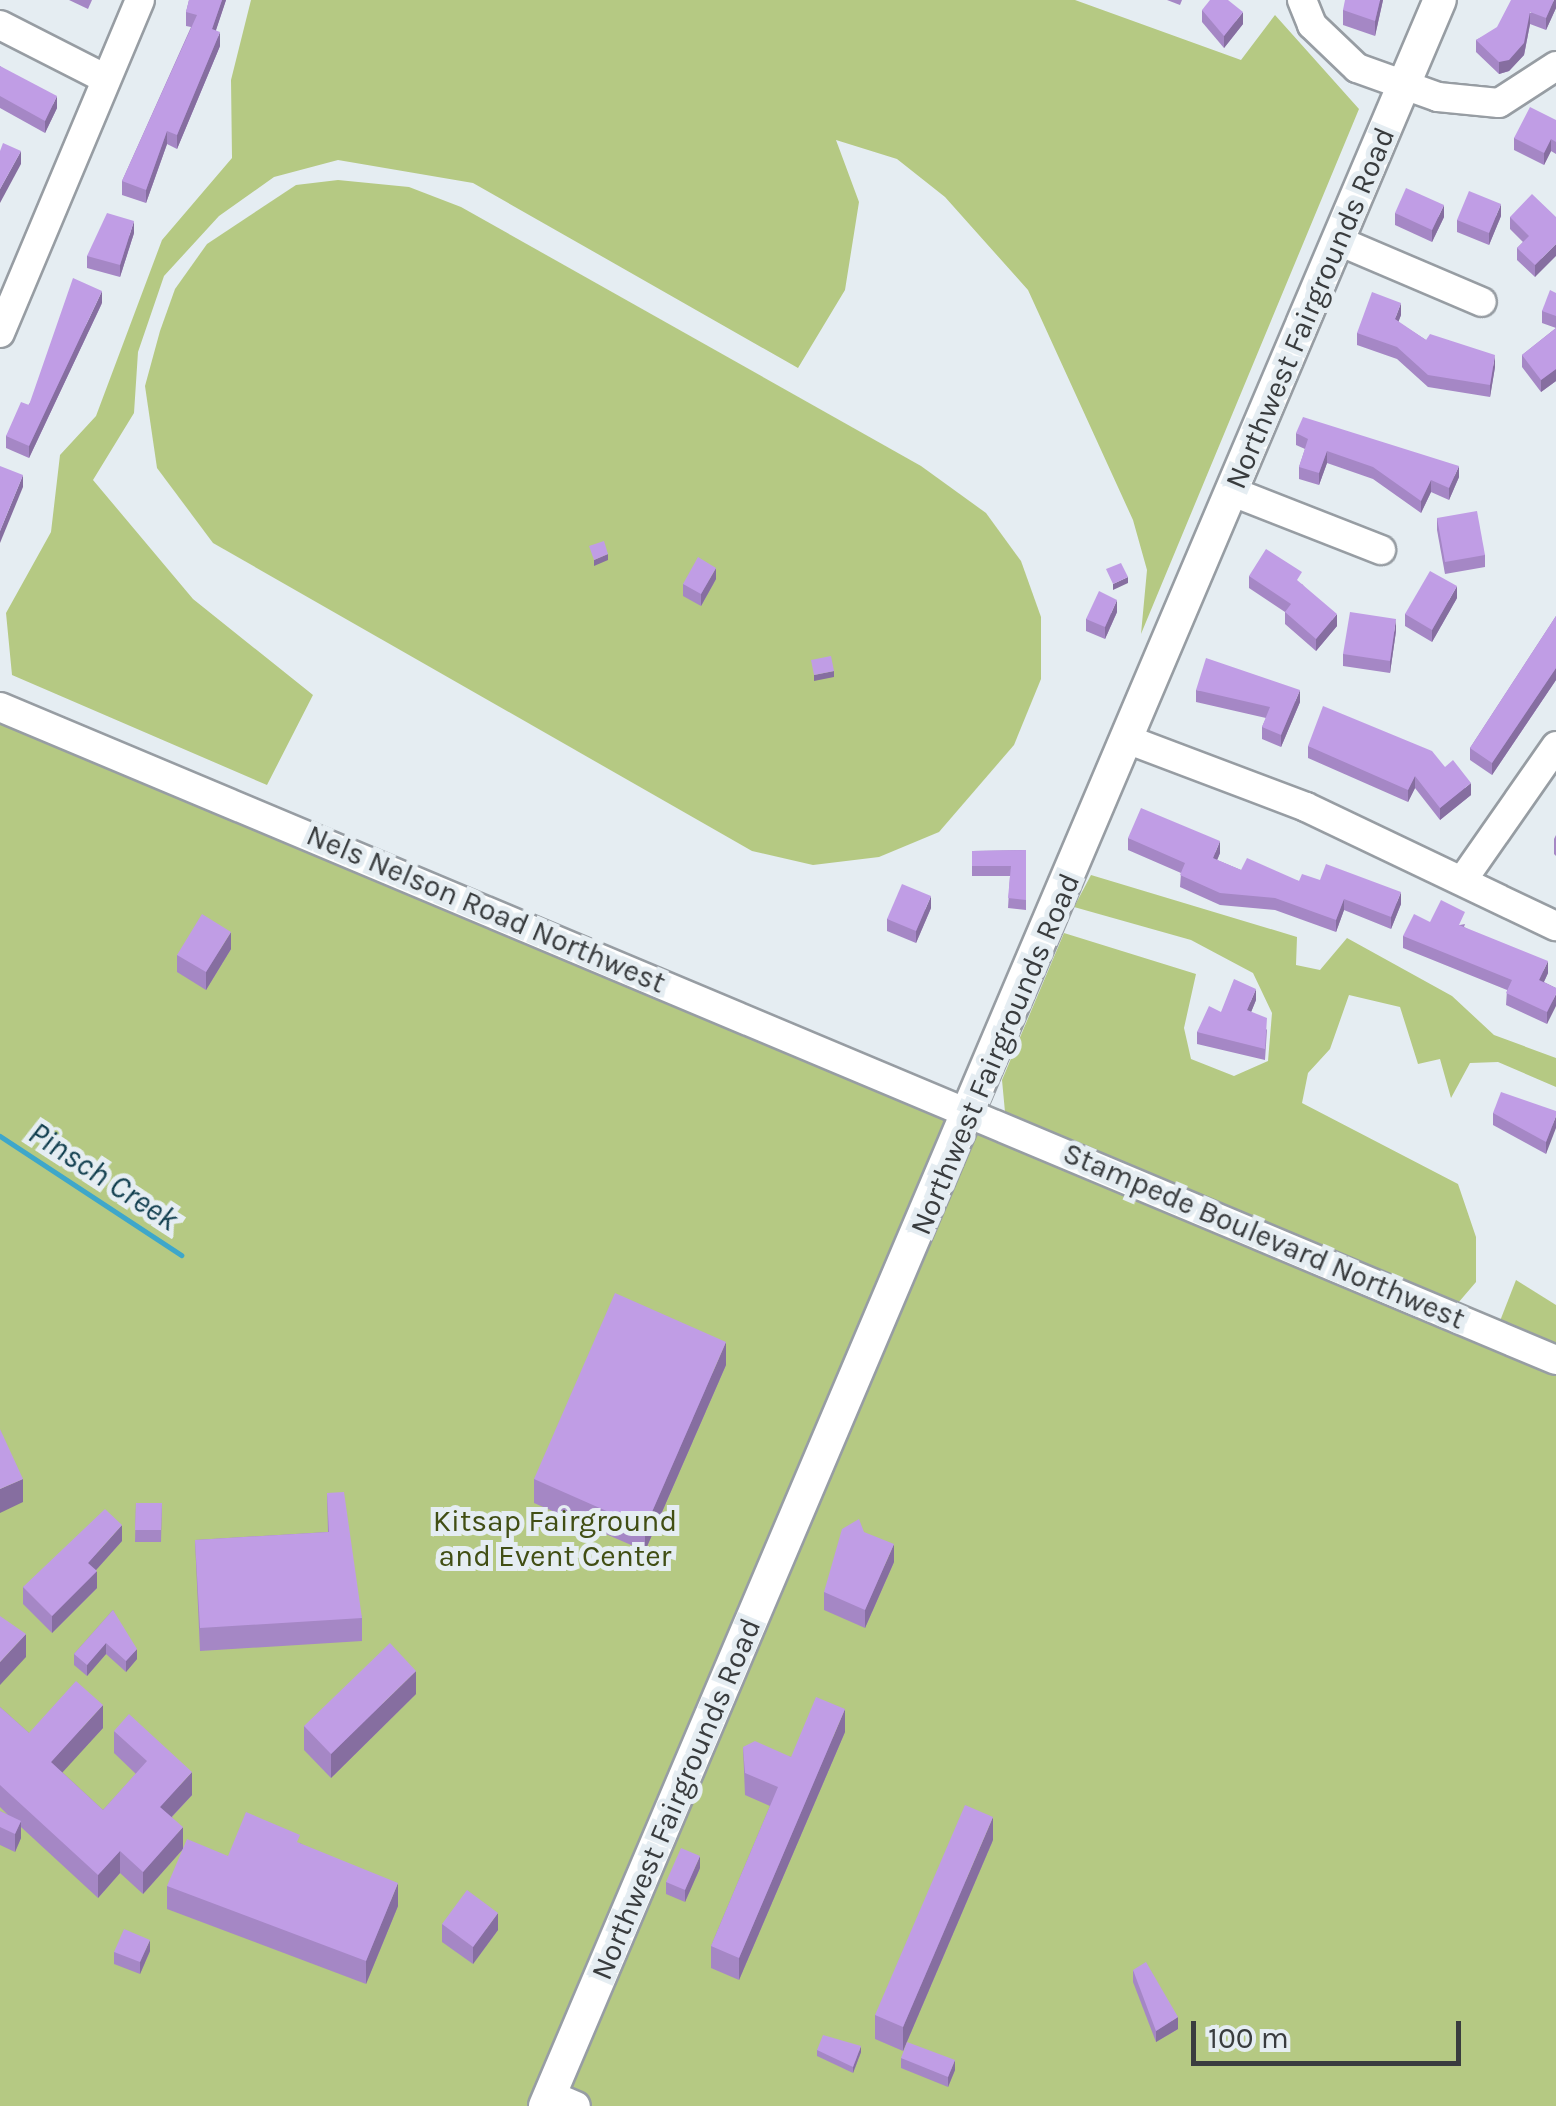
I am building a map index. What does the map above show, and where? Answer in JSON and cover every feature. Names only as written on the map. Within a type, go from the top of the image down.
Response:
[{"type":"main road","name":"Northwest Fairgrounds Road","points":[[557,2102],[1440,0]]},
{"type":"street","points":[[0,334],[140,0]]},
{"type":"street","points":[[1302,0],[1331,46],[1403,88],[1499,103],[1556,66]]},
{"type":"street","points":[[0,25],[106,79]]},
{"type":"street","points":[[1339,241],[1482,302]]},
{"type":"street","points":[[1233,492],[1381,550]]},
{"type":"street","name":"Nels Nelson Road Northwest","points":[[0,707],[972,1110]]},
{"type":"street","points":[[1129,740],[1464,878],[1556,926]]},
{"type":"street","points":[[1464,878],[1556,746]]},
{"type":"street","name":"Stampede Boulevard Northwest","points":[[972,1110],[1556,1360]]},
{"type":"green space","points":[[251,0],[1075,0],[1241,60],[1275,15],[1359,109],[1141,634],[1147,570],[1133,520],[1028,290],[945,197],[897,159],[836,140],[859,202],[845,290],[798,368],[473,183],[338,160],[274,177],[219,216],[164,276],[138,352],[134,413],[93,480],[193,599],[313,695],[267,785],[12,675],[6,613],[51,532],[60,455],[96,416],[162,240],[232,158],[231,80]]},
{"type":"green space","points":[[338,180],[409,187],[461,207],[921,466],[986,513],[1021,561],[1041,617],[1041,679],[1014,745],[939,832],[879,857],[813,865],[752,851],[213,543],[157,468],[145,386],[160,331],[175,289],[207,244],[296,185]]},
{"type":"green space","name":"Kitsap Fairground and Event Center","points":[[0,707],[1556,1360],[1556,2106],[0,2106]]},
{"type":"green space","points":[[1091,875],[1297,937],[1296,965],[1320,970],[1347,938],[1452,996],[1494,1035],[1556,1058],[1556,1087],[1498,1062],[1470,1063],[1451,1098],[1440,1059],[1418,1064],[1400,1007],[1349,995],[1330,1049],[1308,1073],[1302,1103],[1458,1184],[1476,1237],[1476,1282],[1458,1303],[1005,1112],[1002,1080],[1064,933],[1196,974],[1184,1028],[1191,1059],[1234,1076],[1268,1061],[1272,1013],[1253,973],[1191,940],[1074,907]]},
{"type":"green space","points":[[1516,1280],[1556,1305],[1556,1345],[1500,1321]]},
{"type":"building","points":[[189,0],[222,0],[212,29],[220,32],[177,135],[167,131],[146,190],[122,181],[197,15],[186,12]]},
{"type":"building","points":[[1210,0],[1228,0],[1243,12],[1224,36],[1202,10]]},
{"type":"building","points":[[1345,0],[1380,0],[1375,21],[1343,10]]},
{"type":"building","points":[[1511,0],[1554,0],[1546,18],[1530,12],[1524,43],[1509,60],[1499,62],[1476,40],[1497,27]]},
{"type":"building","points":[[0,66],[57,96],[45,121],[0,96]]},
{"type":"building","points":[[1530,107],[1556,120],[1556,142],[1551,139],[1544,153],[1514,138]]},
{"type":"building","points":[[3,143],[21,151],[0,189],[0,151]]},
{"type":"building","points":[[1406,188],[1444,205],[1432,230],[1395,213]]},
{"type":"building","points":[[1469,191],[1501,204],[1489,233],[1457,220]]},
{"type":"building","points":[[1532,194],[1556,217],[1556,244],[1535,265],[1517,248],[1529,236],[1510,217]]},
{"type":"building","points":[[107,213],[134,221],[120,265],[87,256]]},
{"type":"building","points":[[73,278],[102,291],[29,446],[6,436],[21,402],[29,405]]},
{"type":"building","points":[[1550,290],[1556,293],[1556,316],[1542,311]]},
{"type":"building","points":[[1372,292],[1401,303],[1395,319],[1426,340],[1430,334],[1495,355],[1490,385],[1428,375],[1397,347],[1357,333]]},
{"type":"building","points":[[1556,328],[1556,369],[1541,380],[1522,355]]},
{"type":"building","points":[[1303,417],[1459,466],[1449,488],[1431,480],[1421,501],[1373,467],[1327,451],[1319,473],[1299,467],[1308,439],[1296,433]]},
{"type":"building","points":[[0,466],[23,475],[0,531]]},
{"type":"building","points":[[1477,511],[1485,555],[1445,562],[1437,518]]},
{"type":"building","points":[[604,541],[608,554],[594,560],[589,546]]},
{"type":"building","points":[[1266,549],[1302,572],[1297,580],[1337,614],[1316,639],[1285,612],[1291,604],[1249,576]]},
{"type":"building","points":[[698,557],[716,568],[701,594],[683,584]]},
{"type":"building","points":[[1121,563],[1128,577],[1113,584],[1106,569]]},
{"type":"building","points":[[1430,571],[1457,586],[1432,630],[1405,614]]},
{"type":"building","points":[[1099,591],[1117,600],[1105,627],[1086,619]]},
{"type":"building","points":[[1350,612],[1396,619],[1390,661],[1343,654]]},
{"type":"building","points":[[1556,616],[1556,668],[1492,763],[1470,748]]},
{"type":"building","points":[[831,656],[834,671],[814,675],[811,660]]},
{"type":"building","points":[[1206,658],[1300,690],[1281,735],[1262,727],[1270,707],[1196,690]]},
{"type":"building","points":[[1323,706],[1432,751],[1445,767],[1453,760],[1471,783],[1440,808],[1415,776],[1408,790],[1308,746]]},
{"type":"building","points":[[1141,808],[1220,841],[1213,858],[1241,870],[1247,858],[1299,881],[1302,874],[1320,880],[1326,864],[1401,892],[1391,917],[1344,899],[1336,920],[1275,898],[1220,893],[1180,875],[1185,863],[1128,838]]},
{"type":"building","points":[[1026,850],[1026,900],[1008,898],[1011,866],[972,866],[972,851]]},
{"type":"building","points":[[902,884],[931,896],[916,931],[887,919]]},
{"type":"building","points":[[1441,900],[1465,912],[1459,925],[1548,961],[1539,980],[1556,988],[1556,994],[1547,1012],[1506,993],[1512,980],[1403,936],[1414,914],[1430,922]]},
{"type":"building","points":[[202,914],[231,932],[206,972],[177,955]]},
{"type":"building","points":[[1234,979],[1256,989],[1247,1010],[1267,1018],[1265,1049],[1197,1032],[1209,1006],[1221,1012]]},
{"type":"building","points":[[1501,1092],[1556,1111],[1546,1142],[1493,1113]]},
{"type":"building","points":[[615,1293],[726,1342],[645,1528],[534,1479]]},
{"type":"building","points":[[0,1429],[23,1479],[0,1489]]},
{"type":"building","points":[[344,1492],[362,1618],[200,1628],[195,1540],[329,1532],[327,1493]]},
{"type":"building","points":[[136,1503],[162,1503],[161,1530],[135,1530]]},
{"type":"building","points":[[105,1509],[122,1525],[88,1563],[97,1571],[52,1616],[23,1587]]},
{"type":"building","points":[[859,1519],[864,1532],[894,1544],[865,1610],[824,1592],[842,1529]]},
{"type":"building","points":[[113,1610],[137,1649],[126,1661],[106,1643],[87,1665],[74,1654]]},
{"type":"building","points":[[0,1616],[26,1634],[0,1662]]},
{"type":"building","points":[[390,1643],[416,1671],[331,1754],[304,1726]]},
{"type":"building","points":[[76,1681],[103,1705],[51,1762],[103,1810],[147,1761],[114,1731],[129,1714],[192,1772],[160,1807],[183,1827],[143,1872],[120,1851],[98,1875],[0,1785],[0,1707],[29,1733]]},
{"type":"building","points":[[816,1697],[845,1709],[739,1958],[711,1946],[778,1787],[745,1773],[743,1747],[755,1741],[791,1757]]},
{"type":"building","points":[[965,1805],[993,1817],[903,2027],[875,2015]]},
{"type":"building","points":[[0,1811],[21,1821],[15,1834],[0,1827]]},
{"type":"building","points":[[246,1812],[300,1835],[297,1842],[398,1883],[366,1961],[167,1886],[187,1839],[228,1856]]},
{"type":"building","points":[[681,1848],[700,1856],[685,1890],[666,1882]]},
{"type":"building","points":[[467,1890],[498,1913],[473,1947],[442,1924]]},
{"type":"building","points":[[124,1929],[150,1940],[140,1962],[114,1952]]},
{"type":"building","points":[[1146,1962],[1178,2017],[1156,2031],[1133,1970]]},
{"type":"building","points":[[823,2035],[861,2046],[853,2067],[817,2050]]},
{"type":"building","points":[[907,2042],[955,2060],[948,2077],[901,2058]]},
{"type":"waterway","name":"Pinsch Creek","points":[[0,1136],[181,1255]]}]
